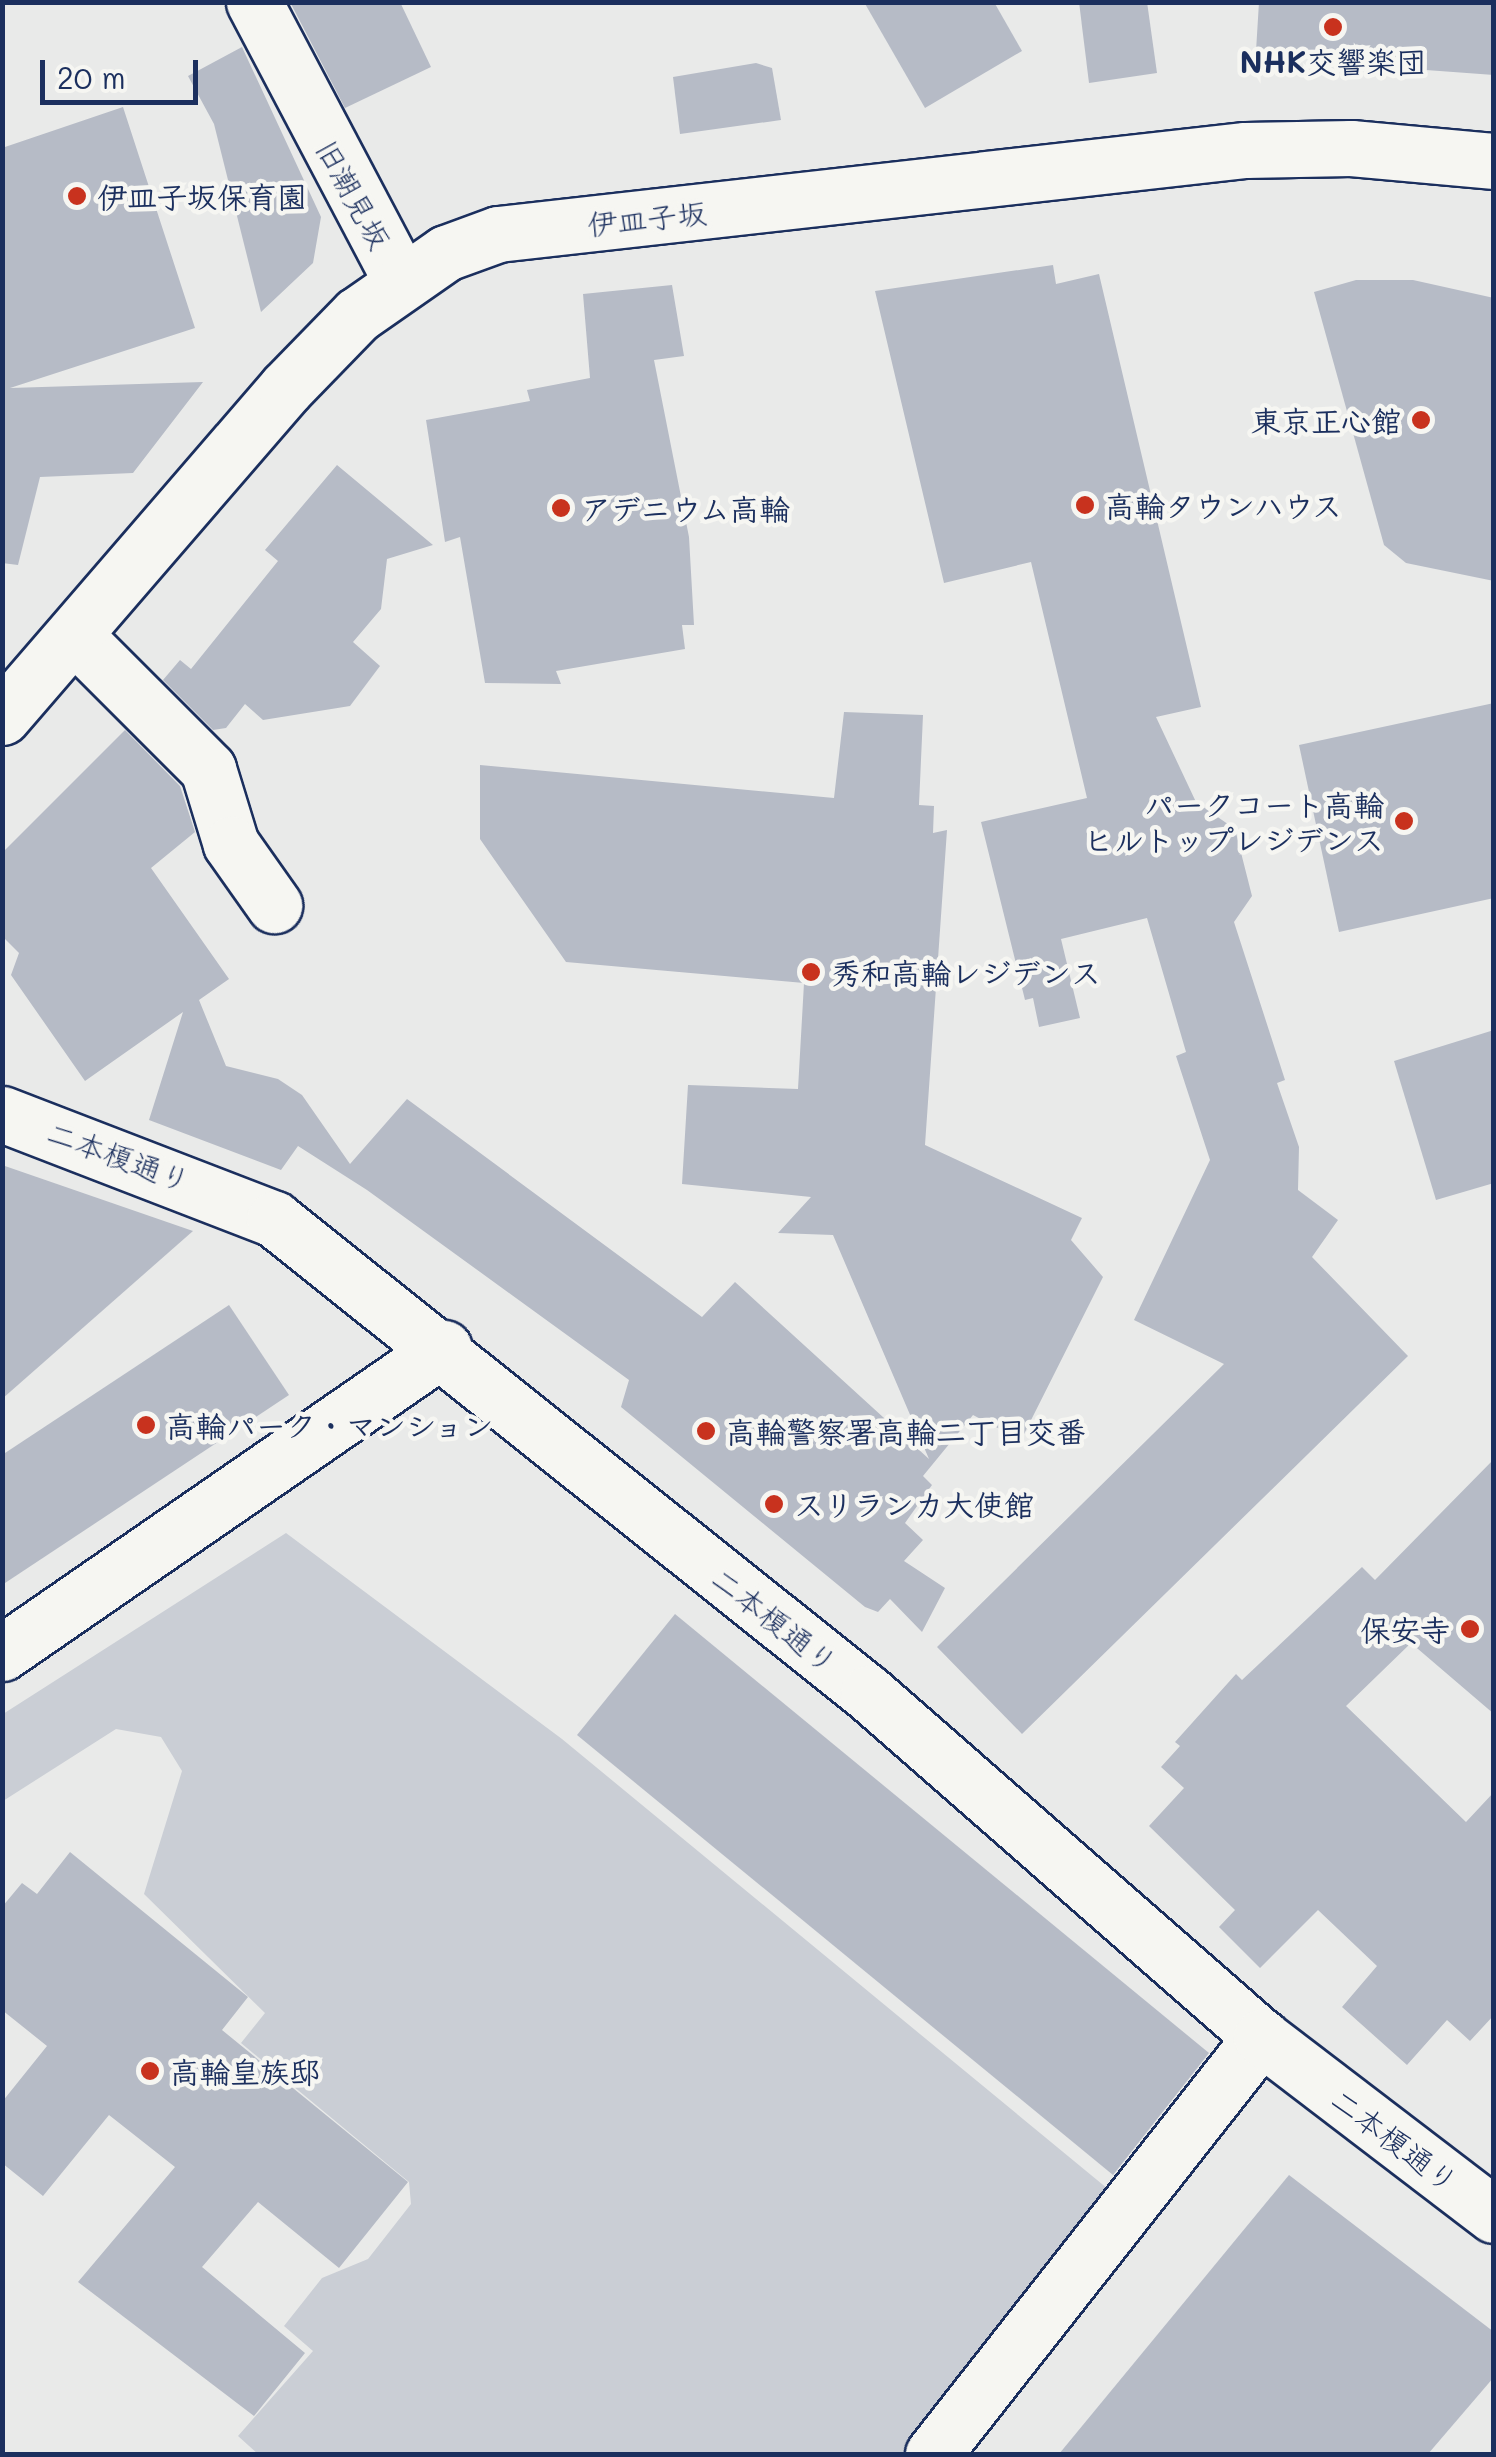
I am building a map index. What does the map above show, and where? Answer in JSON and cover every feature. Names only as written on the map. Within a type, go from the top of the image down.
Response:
[{"type":"street","name":"旧潮見坂","points":[[254,2],[400,280]]},
{"type":"street","name":"伊皿子坂","points":[[2,717],[76,637],[286,388],[400,280],[498,234],[1040,172],[1280,149],[1494,161]]},
{"type":"street","points":[[76,637],[208,769],[231,844],[274,905]]},
{"type":"street","name":"二本榎通り","points":[[2,1114],[274,1218],[444,1348],[868,1693],[1261,2037],[1494,2215]]},
{"type":"street","points":[[2,1653],[444,1348]]},
{"type":"street","points":[[933,2454],[1261,2037]]},
{"type":"shaded area","points":[[286,1533],[562,1739],[1108,2189],[913,2454],[258,2454],[238,2436],[313,2351],[284,2326],[322,2278],[368,2259],[411,2204],[409,2182],[241,2043],[265,2013],[144,1894],[182,1771],[161,1737],[116,1729],[3,1801],[3,1714]]},
{"type":"building","points":[[290,2],[400,2],[431,67],[345,108]]},
{"type":"building","points":[[864,2],[994,2],[1022,51],[925,108]]},
{"type":"building","points":[[1079,2],[1147,2],[1157,73],[1089,83]]},
{"type":"building","points":[[1259,2],[1494,2],[1494,75],[1426,70],[1427,59],[1256,51]]},
{"type":"building","points":[[242,47],[321,217],[313,263],[261,312],[214,124],[188,76]]},
{"type":"building","points":[[756,63],[772,68],[781,120],[680,134],[673,77]]},
{"type":"building","name":"伊皿子坂保育園","points":[[123,107],[195,328],[10,388],[203,382],[133,473],[40,477],[18,565],[2,563],[2,148]]},
{"type":"building","points":[[1053,265],[1056,284],[1099,274],[1201,707],[1156,717],[1196,802],[1235,829],[1252,896],[1234,922],[1285,1080],[1277,1083],[1299,1147],[1298,1190],[1338,1220],[1312,1257],[1408,1356],[1022,1734],[937,1647],[1224,1364],[1134,1320],[1210,1160],[1176,1056],[1186,1052],[1147,918],[1061,939],[1080,1018],[1039,1027],[1033,998],[1025,1000],[981,822],[1087,798],[1031,562],[944,583],[875,291]]},
{"type":"building","name":"東京正心館","points":[[1356,280],[1413,280],[1494,298],[1494,581],[1406,563],[1384,545],[1314,292]]},
{"type":"building","name":"アデニウム高輪","points":[[672,285],[684,356],[654,360],[689,537],[694,625],[682,625],[685,649],[556,671],[561,684],[485,683],[460,537],[445,542],[426,420],[530,401],[527,390],[590,378],[583,294]]},
{"type":"building","points":[[337,465],[433,545],[387,559],[381,609],[353,642],[380,666],[350,706],[263,720],[245,704],[226,728],[213,730],[163,680],[180,660],[191,669],[278,561],[265,550]]},
{"type":"building","name":"パークコート高輪 ヒルトップレジデンス","points":[[1494,703],[1494,898],[1339,932],[1299,745]]},
{"type":"building","points":[[844,712],[923,715],[919,805],[934,806],[933,833],[947,830],[925,1145],[1082,1218],[1071,1240],[1103,1277],[1021,1440],[973,1415],[923,1476],[932,1485],[905,1523],[923,1540],[904,1561],[945,1588],[922,1632],[890,1599],[878,1612],[865,1607],[621,1407],[629,1380],[367,1190],[298,1146],[281,1170],[149,1120],[183,1012],[85,1081],[11,975],[19,953],[2,936],[2,853],[125,730],[180,786],[195,832],[151,868],[229,979],[199,1000],[226,1066],[278,1079],[302,1095],[350,1164],[407,1099],[702,1317],[735,1282],[929,1459],[833,1235],[778,1233],[811,1197],[682,1184],[688,1085],[798,1089],[804,983],[566,962],[480,839],[480,765],[834,798]]},
{"type":"building","points":[[1494,1030],[1494,1183],[1436,1200],[1394,1061]]},
{"type":"building","points":[[2,1165],[193,1231],[2,1399]]},
{"type":"building","name":"高輪パーク・マンション","points":[[229,1305],[289,1395],[2,1585],[2,1455]]},
{"type":"building","points":[[1494,1459],[1494,1714],[1411,1643],[1346,1706],[1466,1822],[1494,1792],[1494,2015],[1470,2041],[1447,2020],[1407,2065],[1342,2007],[1377,1966],[1318,1910],[1260,1968],[1219,1927],[1235,1910],[1149,1826],[1184,1788],[1161,1767],[1180,1746],[1175,1742],[1236,1674],[1242,1680],[1362,1567],[1375,1580]]},
{"type":"building","points":[[675,1614],[1209,2053],[1113,2175],[577,1735]]},
{"type":"building","name":"高輪皇族邸","points":[[70,1852],[248,1997],[222,2030],[408,2182],[339,2268],[258,2202],[202,2267],[305,2353],[254,2416],[78,2282],[175,2167],[109,2115],[43,2196],[2,2163],[2,2102],[47,2046],[2,2010],[2,1907],[22,1883],[37,1894]]},
{"type":"building","points":[[1289,2175],[1494,2332],[1494,2377],[1428,2454],[1059,2454]]},
{"type":"place","name":"NHK交響楽団","points":[[1333,27]]},
{"type":"place","name":"伊皿子坂保育園","points":[[77,196]]},
{"type":"place","name":"東京正心館","points":[[1421,420]]},
{"type":"place","name":"高輪タウンハウス","points":[[1085,505]]},
{"type":"place","name":"アデニウム高輪","points":[[561,508]]},
{"type":"place","name":"パークコート高輪 ヒルトップレジデンス","points":[[1404,821]]},
{"type":"place","name":"秀和高輪レジデンス","points":[[811,972]]},
{"type":"place","name":"高輪パーク・マンション","points":[[146,1425]]},
{"type":"place","name":"高輪警察署高輪二丁目交番","points":[[706,1431]]},
{"type":"place","name":"スリランカ大使館","points":[[774,1504]]},
{"type":"place","name":"保安寺","points":[[1470,1629]]},
{"type":"place","name":"高輪皇族邸","points":[[150,2071]]}]
